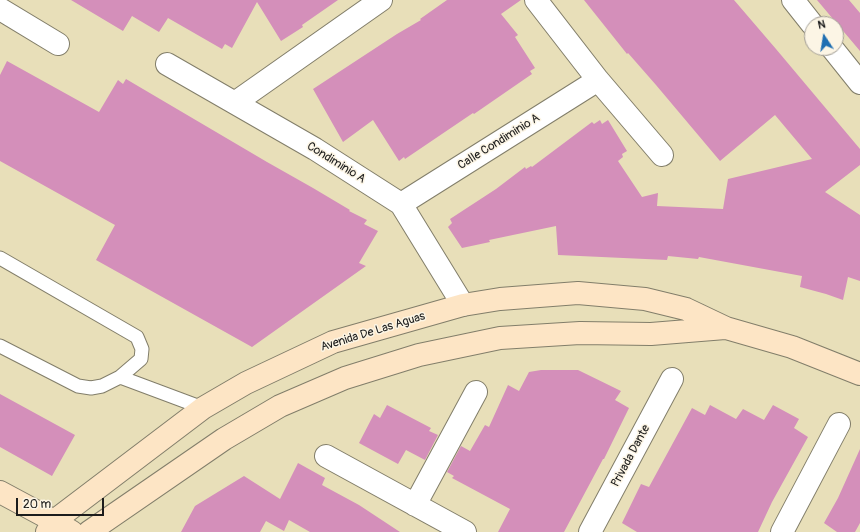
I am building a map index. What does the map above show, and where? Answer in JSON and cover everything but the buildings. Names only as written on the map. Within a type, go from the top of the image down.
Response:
[{"type":"main road","name":"Avenida De Las Aguas","points":[[51,526],[203,408],[246,383],[333,342],[463,306],[500,299],[578,292],[645,299],[686,309],[726,328],[792,347],[860,374]]},
{"type":"main road","name":"Avenida De Las Aguas","points":[[89,532],[224,439],[280,406],[346,378],[419,355],[500,338],[580,333],[651,334],[726,328]]},
{"type":"main road","points":[[0,492],[51,526],[72,532]]},
{"type":"street","points":[[236,102],[381,0]]},
{"type":"street","points":[[536,0],[598,80],[662,155]]},
{"type":"street","points":[[793,0],[806,16]]},
{"type":"street","points":[[0,9],[58,44]]},
{"type":"street","points":[[838,56],[860,83]]},
{"type":"street","name":"Condiminio A","points":[[167,64],[236,102],[315,149],[401,204],[463,306]]},
{"type":"street","name":"Calle Condiminio A","points":[[401,204],[598,80]]},
{"type":"street","name":"Privada Dante","points":[[590,532],[672,379]]},
{"type":"street","points":[[414,505],[476,392]]},
{"type":"street","points":[[782,532],[839,424]]},
{"type":"street","points":[[326,456],[465,532]]},
{"type":"lane","points":[[0,258],[137,337],[142,349],[142,359],[120,377],[102,386],[91,388],[78,386],[0,346]]},
{"type":"lane","points":[[120,377],[203,408]]}]
